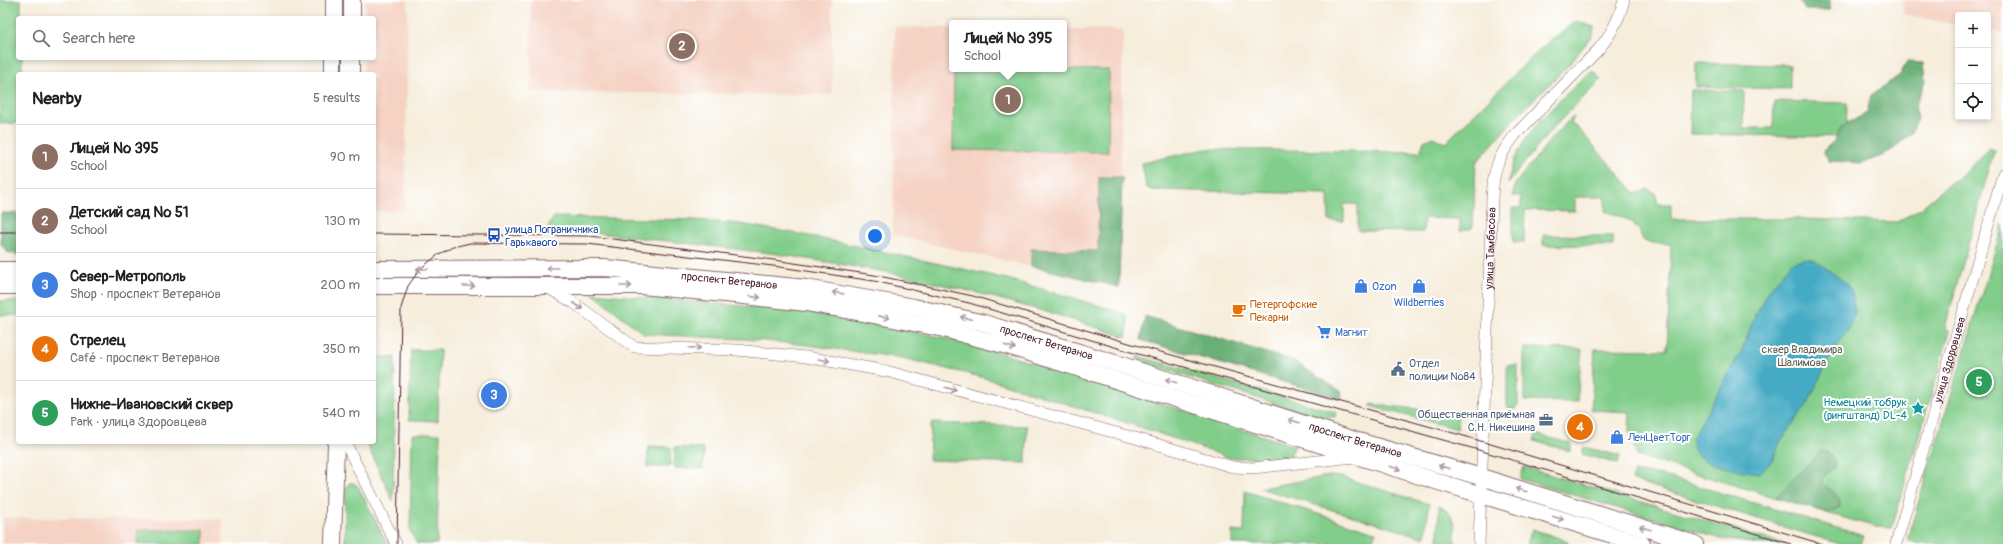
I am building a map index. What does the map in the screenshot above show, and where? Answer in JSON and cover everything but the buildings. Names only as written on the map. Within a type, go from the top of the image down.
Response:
[{"type":"main road","points":[[334,0],[334,16]]},
{"type":"main road","points":[[352,0],[352,16]]},
{"type":"main road","points":[[333,60],[333,72]]},
{"type":"main road","points":[[351,60],[351,72]]},
{"type":"main road","name":"проспект Ветеранов","points":[[376,269],[605,268],[806,288],[875,299],[984,323],[1128,367],[1365,443],[1481,477],[1695,544]]},
{"type":"main road","points":[[0,270],[16,270]]},
{"type":"main road","points":[[0,286],[16,286]]},
{"type":"main road","name":"проспект Ветеранов","points":[[376,286],[642,286],[735,295],[814,305],[944,329],[1019,350],[1358,457],[1642,544]]},
{"type":"main road","points":[[333,544],[336,444]]},
{"type":"street","name":"улица Тамбасова","points":[[1479,544],[1492,199],[1493,179],[1496,164],[1503,150],[1515,135],[1588,63],[1602,45],[1620,15],[1624,0]]},
{"type":"street","name":"улица Здоровцева","points":[[1896,544],[2003,174]]},
{"type":"street","points":[[545,286],[574,303],[634,347],[737,350],[806,357],[886,371],[1139,439],[1233,467],[1253,468],[1358,457]]},
{"type":"street","points":[[347,444],[396,544]]},
{"type":"shaded area","points":[[365,0],[408,0],[405,211],[376,211],[376,72],[364,72],[364,60],[376,60],[376,16],[365,16]]},
{"type":"shaded area","points":[[531,0],[832,0],[832,95],[531,92]]},
{"type":"shaded area","points":[[1903,0],[2003,0],[2003,33],[1991,31],[1991,12],[1955,12],[1955,24],[1903,14]]},
{"type":"shaded area","points":[[895,27],[949,28],[949,72],[1067,72],[1067,29],[1123,30],[1119,287],[893,235]]},
{"type":"shaded area","points":[[3,518],[223,519],[223,544],[3,544]]},
{"type":"green space","points":[[0,0],[21,0],[21,16],[16,16],[16,60],[22,60],[22,72],[16,72],[16,123],[0,124]]},
{"type":"green space","points":[[1799,0],[1830,0],[1830,10],[1805,10]]},
{"type":"green space","points":[[1576,21],[1594,27],[1593,35],[1566,68],[1517,116],[1476,163],[1473,227],[1469,230],[1460,231],[1460,219],[1424,218],[1423,232],[1358,231],[1358,204],[1344,204],[1344,221],[1329,221],[1328,194],[1151,190],[1146,187],[1142,163],[1205,149],[1420,152],[1424,141],[1433,137],[1445,143],[1539,50]]},
{"type":"green space","points":[[1907,62],[1923,63],[1925,82],[1915,106],[1918,119],[1911,133],[1895,148],[1882,156],[1862,163],[1829,161],[1823,151],[1834,141],[1841,127],[1867,113],[1871,95],[1900,75]]},
{"type":"green space","points":[[1696,63],[1790,65],[1790,89],[1696,87]]},
{"type":"green space","points":[[1067,70],[1109,70],[1108,152],[953,150],[954,72],[1067,72]]},
{"type":"green space","points":[[1591,71],[1593,71],[1601,80],[1553,128],[1508,183],[1512,166],[1519,150],[1528,136],[1552,108]]},
{"type":"green space","points":[[1691,90],[1744,91],[1743,128],[1773,128],[1774,101],[1847,103],[1846,137],[1690,134]]},
{"type":"green space","name":"сквер Владимира Шалимова","points":[[1574,115],[1571,124],[1578,128],[1636,194],[1648,189],[1655,193],[1658,204],[1671,204],[1671,219],[1803,219],[1897,222],[1921,208],[1950,183],[1957,180],[1990,148],[1994,151],[1945,328],[1950,331],[1892,528],[1876,527],[1637,456],[1629,430],[1630,412],[1591,410],[1595,349],[1667,350],[1671,244],[1649,243],[1643,240],[1639,230],[1631,221],[1605,211],[1605,197],[1575,197],[1575,211],[1525,210],[1524,242],[1513,242],[1513,208],[1521,208],[1521,196],[1513,196],[1515,184],[1554,135]]},
{"type":"green space","points":[[1099,177],[1122,177],[1119,287],[1031,266],[1031,249],[1098,251]]},
{"type":"green space","points":[[1,213],[16,213],[16,254],[7,252],[1,244]]},
{"type":"green space","points":[[554,217],[694,220],[740,224],[805,235],[1007,279],[1117,311],[1127,316],[1128,326],[1126,337],[1054,314],[974,292],[887,272],[777,254],[667,241],[590,232],[545,232]]},
{"type":"green space","points":[[2003,224],[2003,544],[1920,544],[1907,540]]},
{"type":"green space","points":[[1543,235],[1613,236],[1613,246],[1543,245]]},
{"type":"green space","points":[[592,293],[810,312],[966,342],[1295,446],[1289,458],[1230,458],[1149,430],[985,378],[902,358],[807,345],[743,339],[644,334]]},
{"type":"green space","points":[[0,301],[16,301],[16,315],[0,315]]},
{"type":"green space","points":[[1145,316],[1294,361],[1342,392],[1341,399],[1141,340]]},
{"type":"green space","points":[[1524,348],[1582,349],[1577,402],[1524,401]]},
{"type":"green space","points":[[411,350],[440,350],[438,421],[409,420]]},
{"type":"green space","points":[[1137,356],[1336,412],[1335,417],[1316,416],[1143,363],[1137,359]]},
{"type":"green space","points":[[376,357],[395,357],[393,501],[367,444],[376,444]]},
{"type":"green space","points":[[1507,365],[1518,365],[1518,405],[1515,409],[1509,409],[1507,406]]},
{"type":"green space","points":[[1372,404],[1459,414],[1457,429],[1370,406]]},
{"type":"green space","points":[[931,423],[1027,426],[1026,463],[929,460]]},
{"type":"green space","points":[[412,434],[440,434],[437,544],[417,544],[410,531]]},
{"type":"green space","points":[[1536,434],[1572,444],[1570,451],[1534,441]]},
{"type":"green space","points":[[648,446],[671,447],[670,467],[647,467]]},
{"type":"green space","points":[[675,447],[704,449],[703,469],[674,468]]},
{"type":"green space","points":[[1584,447],[1620,456],[1618,464],[1582,454]]},
{"type":"green space","points":[[1821,451],[1826,451],[1833,457],[1835,467],[1823,477],[1823,484],[1834,492],[1840,500],[1840,507],[1827,513],[1776,497]]},
{"type":"green space","points":[[1524,467],[1784,544],[1760,544],[1721,539],[1520,479]]},
{"type":"green space","points":[[1634,472],[1661,475],[1864,536],[1861,544],[1840,544],[1631,480]]},
{"type":"green space","points":[[1329,476],[1341,477],[1429,504],[1425,538],[1260,488]]},
{"type":"green space","points":[[349,483],[353,483],[358,486],[387,544],[345,544],[345,491]]},
{"type":"green space","points":[[1245,491],[1376,532],[1371,544],[1232,544],[1232,531],[1244,532]]},
{"type":"green space","points":[[1439,506],[1450,513],[1454,521],[1455,543],[1438,540]]},
{"type":"green space","points":[[1532,529],[1568,541],[1567,544],[1527,544]]},
{"type":"green space","points":[[138,530],[204,530],[204,544],[138,544]]},
{"type":"water","points":[[1807,258],[1815,260],[1846,283],[1852,292],[1855,313],[1849,328],[1831,355],[1807,405],[1780,442],[1773,460],[1759,473],[1726,468],[1709,462],[1696,453],[1692,439],[1742,350],[1756,313],[1770,289],[1792,262]]},
{"type":"tram line","points":[[0,232],[16,232]]},
{"type":"tram line","points":[[376,234],[590,236],[774,260],[874,275],[922,285],[973,296],[1132,344],[1464,436],[1822,544]]},
{"type":"tram line","points":[[397,544],[401,308],[408,286],[420,269],[439,254],[453,247],[470,243],[587,244],[773,266],[874,281],[969,303],[1131,352],[1482,451],[1791,544]]},
{"type":"place","name":"Детский сад № 51","points":[[682,46]]},
{"type":"place","name":"Лицей № 395","points":[[1008,100]]},
{"type":"place","name":"улица Пограничника Гарькавого","points":[[494,235]]},
{"type":"place","name":"Ozon","points":[[1361,286]]},
{"type":"place","name":"Wildberries","points":[[1419,286]]},
{"type":"place","name":"Петергофские Пекарни","points":[[1239,310]]},
{"type":"place","name":"Магнит","points":[[1324,332]]},
{"type":"place","name":"Отдел полиции №84","points":[[1398,369]]},
{"type":"place","name":"Нижне-Ивановский сквер","points":[[1979,382]]},
{"type":"place","name":"Север-Метрополь","points":[[494,395]]},
{"type":"place","name":"Немецкий тобрук (рингштанд) DL-4","points":[[1918,408]]},
{"type":"place","name":"Общественная приёмная С.Н. Никешина","points":[[1546,420]]},
{"type":"place","name":"Стрелец","points":[[1580,427]]},
{"type":"place","name":"ЛенЦветТорг","points":[[1617,437]]}]
